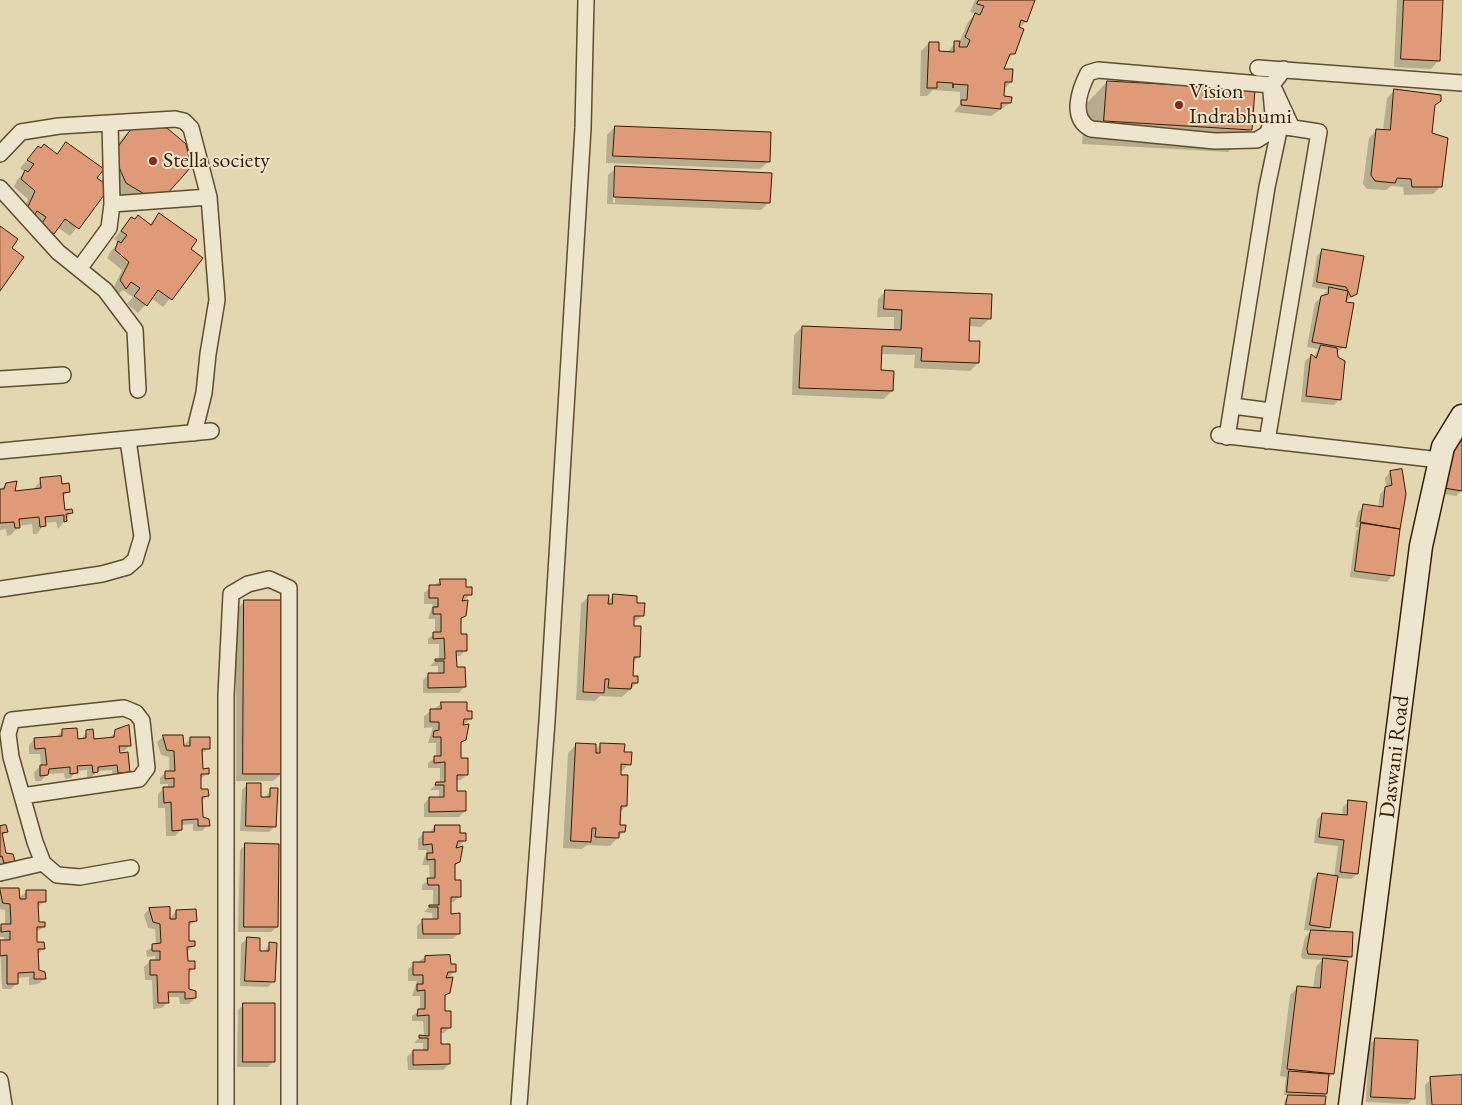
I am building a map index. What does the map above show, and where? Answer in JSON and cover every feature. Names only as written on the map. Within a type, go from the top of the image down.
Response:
[{"type":"street","points":[[519,1105],[548,711],[583,128],[586,0]]},
{"type":"street","points":[[1258,68],[1462,83]]},
{"type":"street","points":[[1272,85],[1098,70],[1088,72],[1078,96],[1079,114],[1085,126],[1091,129],[1215,141],[1257,140],[1268,133],[1273,115],[1272,85],[1284,69]]},
{"type":"street","points":[[1272,85],[1292,128]]},
{"type":"street","points":[[0,154],[21,132],[59,126],[175,120],[184,121],[191,128],[209,197],[217,300],[204,393],[194,433]]},
{"type":"street","points":[[78,269],[109,228],[112,204],[110,123]]},
{"type":"street","points":[[1267,441],[1319,132],[1280,126],[1267,187],[1233,406],[1222,436],[1267,441],[1440,460]]},
{"type":"street","points":[[0,188],[58,252],[105,290],[135,330],[138,390]]},
{"type":"street","points":[[112,204],[209,197]]},
{"type":"street","points":[[0,380],[64,375]]},
{"type":"street","points":[[1233,406],[1271,411]]},
{"type":"street","name":"Daswani Road","points":[[1350,1105],[1420,546],[1443,447],[1462,416]]},
{"type":"street","points":[[0,451],[211,431]]},
{"type":"street","points":[[0,589],[102,574],[127,567],[135,560],[142,537],[128,440]]},
{"type":"street","points":[[226,1105],[226,695],[231,594],[248,584],[269,579],[289,588],[289,1105]]},
{"type":"street","points":[[22,796],[140,779],[147,768],[142,721],[136,713],[124,708],[12,720],[8,734],[6,758],[22,796],[43,863],[57,875],[80,877],[131,868]]},
{"type":"street","points":[[0,873],[43,863]]},
{"type":"street","points":[[0,1080],[4,1105]]},
{"type":"building","points":[[979,0],[1035,0],[1027,22],[1021,20],[1019,27],[1024,29],[1015,54],[1010,54],[1004,69],[1013,69],[1012,82],[1005,82],[1004,96],[1012,97],[1011,103],[1001,103],[1001,109],[961,105],[961,100],[967,100],[968,85],[937,82],[937,88],[927,88],[929,42],[939,42],[939,51],[954,52],[954,41],[960,41],[959,47],[967,47],[970,40],[965,37],[975,13],[980,15],[984,6],[977,4]]},
{"type":"building","points":[[1404,0],[1443,0],[1440,61],[1401,59]]},
{"type":"building","name":"Vision Indrabhumi","points":[[1107,81],[1255,89],[1252,130],[1104,121]]},
{"type":"building","points":[[1394,89],[1441,95],[1441,101],[1435,105],[1432,133],[1448,138],[1442,187],[1412,187],[1411,179],[1397,178],[1395,183],[1375,181],[1371,175],[1376,129],[1390,130]]},
{"type":"building","name":"Stella society","points":[[136,123],[167,128],[186,144],[191,167],[167,194],[146,195],[126,183],[113,154]]},
{"type":"building","points":[[615,126],[771,132],[770,162],[613,156]]},
{"type":"building","points":[[66,142],[104,169],[97,178],[110,187],[79,229],[65,219],[54,234],[41,225],[46,217],[37,211],[32,218],[27,209],[35,191],[21,179],[25,170],[28,172],[34,164],[27,160],[38,146],[41,148],[44,144],[57,154]]},
{"type":"building","points":[[615,166],[772,173],[770,203],[614,197]]},
{"type":"building","points":[[159,213],[197,240],[191,249],[203,258],[172,300],[158,290],[147,306],[134,296],[140,288],[131,282],[126,289],[120,280],[129,262],[115,250],[118,241],[121,243],[127,235],[121,231],[131,217],[135,219],[138,215],[151,225]]},
{"type":"building","points":[[0,226],[18,239],[12,248],[24,257],[0,291]]},
{"type":"building","points":[[1322,249],[1364,256],[1357,294],[1351,297],[1346,287],[1317,282]]},
{"type":"building","points":[[1329,287],[1348,291],[1346,302],[1354,303],[1346,348],[1312,342],[1321,296],[1328,294]]},
{"type":"building","points":[[885,290],[992,294],[991,319],[970,318],[969,341],[980,341],[979,363],[921,361],[922,348],[882,346],[881,370],[894,371],[893,391],[799,388],[802,326],[901,330],[902,310],[884,309]]},
{"type":"building","points":[[1321,345],[1337,348],[1338,357],[1345,361],[1341,400],[1306,396],[1311,354],[1316,358]]},
{"type":"building","points":[[1462,433],[1462,491],[1444,488],[1448,453]]},
{"type":"building","points":[[1402,469],[1406,494],[1400,529],[1360,522],[1363,504],[1383,507],[1385,487],[1392,485],[1390,471]]},
{"type":"building","points":[[61,476],[62,484],[69,483],[70,492],[63,493],[65,510],[72,509],[73,513],[66,514],[67,521],[64,522],[64,515],[45,517],[46,526],[40,527],[39,517],[19,519],[20,528],[15,528],[14,522],[0,523],[0,489],[4,489],[6,483],[17,481],[15,491],[41,488],[40,478]]},
{"type":"building","points":[[1361,523],[1400,529],[1394,576],[1355,571]]},
{"type":"building","points":[[440,579],[466,579],[466,587],[472,587],[472,595],[464,595],[462,601],[468,600],[466,616],[461,618],[461,634],[467,634],[467,651],[456,651],[457,667],[465,667],[466,687],[428,688],[428,673],[444,673],[444,661],[435,661],[435,659],[445,659],[444,638],[433,639],[433,632],[441,632],[441,614],[433,614],[433,607],[438,607],[438,598],[429,598],[429,585],[440,585]]},
{"type":"building","points":[[613,594],[637,596],[637,603],[645,603],[644,616],[634,616],[634,626],[641,626],[640,657],[634,657],[633,676],[638,676],[638,683],[632,683],[631,689],[608,688],[609,679],[605,679],[604,693],[583,692],[588,595],[609,595],[608,604],[612,604]]},
{"type":"building","points":[[244,600],[283,600],[283,774],[243,774]]},
{"type":"building","points":[[441,702],[467,702],[467,711],[472,711],[472,719],[464,719],[463,725],[469,724],[466,740],[461,742],[461,758],[468,758],[468,775],[457,775],[457,791],[466,791],[466,811],[429,812],[429,797],[444,797],[444,785],[435,785],[436,782],[445,782],[445,762],[434,763],[434,756],[441,756],[441,737],[433,737],[434,731],[439,730],[439,722],[430,722],[430,709],[441,709]]},
{"type":"building","points":[[129,725],[131,746],[119,746],[120,753],[128,752],[130,772],[118,773],[117,765],[98,767],[98,772],[93,773],[92,765],[77,766],[78,773],[70,774],[70,767],[49,769],[48,775],[40,776],[40,765],[47,765],[45,748],[35,749],[34,738],[62,736],[62,729],[77,728],[78,739],[86,738],[86,730],[93,729],[94,739],[114,737],[115,730]]},
{"type":"building","points":[[163,735],[183,735],[184,746],[190,746],[190,737],[210,737],[210,749],[202,749],[203,769],[209,768],[209,774],[201,774],[201,789],[208,789],[209,796],[202,797],[203,817],[209,819],[210,826],[198,826],[198,819],[182,820],[182,830],[172,831],[171,802],[164,803],[163,787],[174,787],[174,778],[165,779],[165,771],[175,771],[174,751],[167,750]]},
{"type":"building","points":[[576,743],[596,744],[596,753],[600,753],[600,743],[625,744],[624,752],[632,752],[631,765],[621,764],[621,775],[628,775],[627,806],[621,806],[620,825],[626,825],[625,832],[619,832],[619,838],[595,837],[596,828],[592,828],[591,842],[571,841]]},
{"type":"building","points":[[247,783],[261,783],[261,797],[270,797],[270,788],[278,788],[276,827],[246,826]]},
{"type":"building","points":[[1348,800],[1367,802],[1358,874],[1340,872],[1344,840],[1319,837],[1322,813],[1347,815]]},
{"type":"building","points":[[6,825],[8,832],[2,833],[6,853],[13,854],[15,861],[4,863],[2,856],[0,857],[0,826]]},
{"type":"building","points":[[435,825],[460,825],[460,833],[466,833],[466,841],[458,841],[456,848],[463,846],[460,862],[455,864],[455,880],[461,880],[461,897],[451,897],[451,914],[460,913],[460,934],[423,934],[422,919],[438,919],[438,907],[429,907],[429,905],[439,905],[439,885],[428,885],[427,878],[435,878],[435,859],[427,860],[427,853],[433,853],[432,844],[423,845],[423,832],[434,832]]},
{"type":"building","points":[[245,843],[279,844],[278,927],[244,927]]},
{"type":"building","points":[[1318,873],[1338,876],[1330,928],[1310,925]]},
{"type":"building","points":[[0,888],[19,888],[20,899],[26,899],[26,890],[46,890],[46,902],[38,902],[39,922],[45,922],[45,927],[37,927],[37,942],[44,942],[45,949],[38,949],[39,970],[45,972],[46,979],[34,979],[34,972],[18,973],[18,984],[7,984],[7,955],[0,956],[0,940],[10,940],[10,931],[1,932],[1,924],[11,924],[10,904],[3,903]]},
{"type":"building","points":[[170,907],[170,919],[176,919],[176,910],[196,909],[197,921],[189,922],[189,941],[195,941],[195,946],[187,947],[188,961],[195,961],[195,969],[189,969],[189,989],[196,991],[196,998],[185,999],[185,992],[168,992],[169,1003],[158,1003],[157,975],[150,975],[150,960],[160,960],[160,951],[152,951],[152,944],[161,943],[160,924],[153,922],[149,908]]},
{"type":"building","points":[[1311,930],[1353,932],[1352,957],[1308,954],[1307,949]]},
{"type":"building","points":[[247,937],[260,938],[260,951],[269,951],[269,942],[277,943],[275,982],[245,981]]},
{"type":"building","points":[[450,955],[451,964],[456,964],[456,972],[448,972],[446,978],[453,977],[450,993],[445,995],[445,1011],[451,1011],[451,1028],[441,1028],[441,1044],[450,1044],[450,1064],[413,1065],[413,1050],[428,1050],[428,1038],[419,1038],[419,1035],[429,1036],[429,1015],[417,1016],[418,1009],[425,1009],[425,990],[417,991],[417,984],[423,984],[423,975],[413,975],[413,962],[425,962],[425,956]]},
{"type":"building","points":[[1323,958],[1348,961],[1334,1074],[1287,1069],[1297,986],[1320,988]]},
{"type":"building","points":[[243,1003],[275,1003],[275,1062],[243,1062]]},
{"type":"building","points":[[1375,1038],[1418,1040],[1415,1099],[1371,1097]]},
{"type":"building","points":[[1289,1071],[1329,1074],[1327,1094],[1287,1092]]},
{"type":"building","points":[[1462,1075],[1462,1105],[1432,1105],[1430,1077]]},
{"type":"building","points":[[1288,1095],[1326,1096],[1325,1105],[1286,1105]]},
{"type":"place","name":"Vision Indrabhumi","points":[[1179,105]]},
{"type":"place","name":"Stella society","points":[[153,161]]}]
